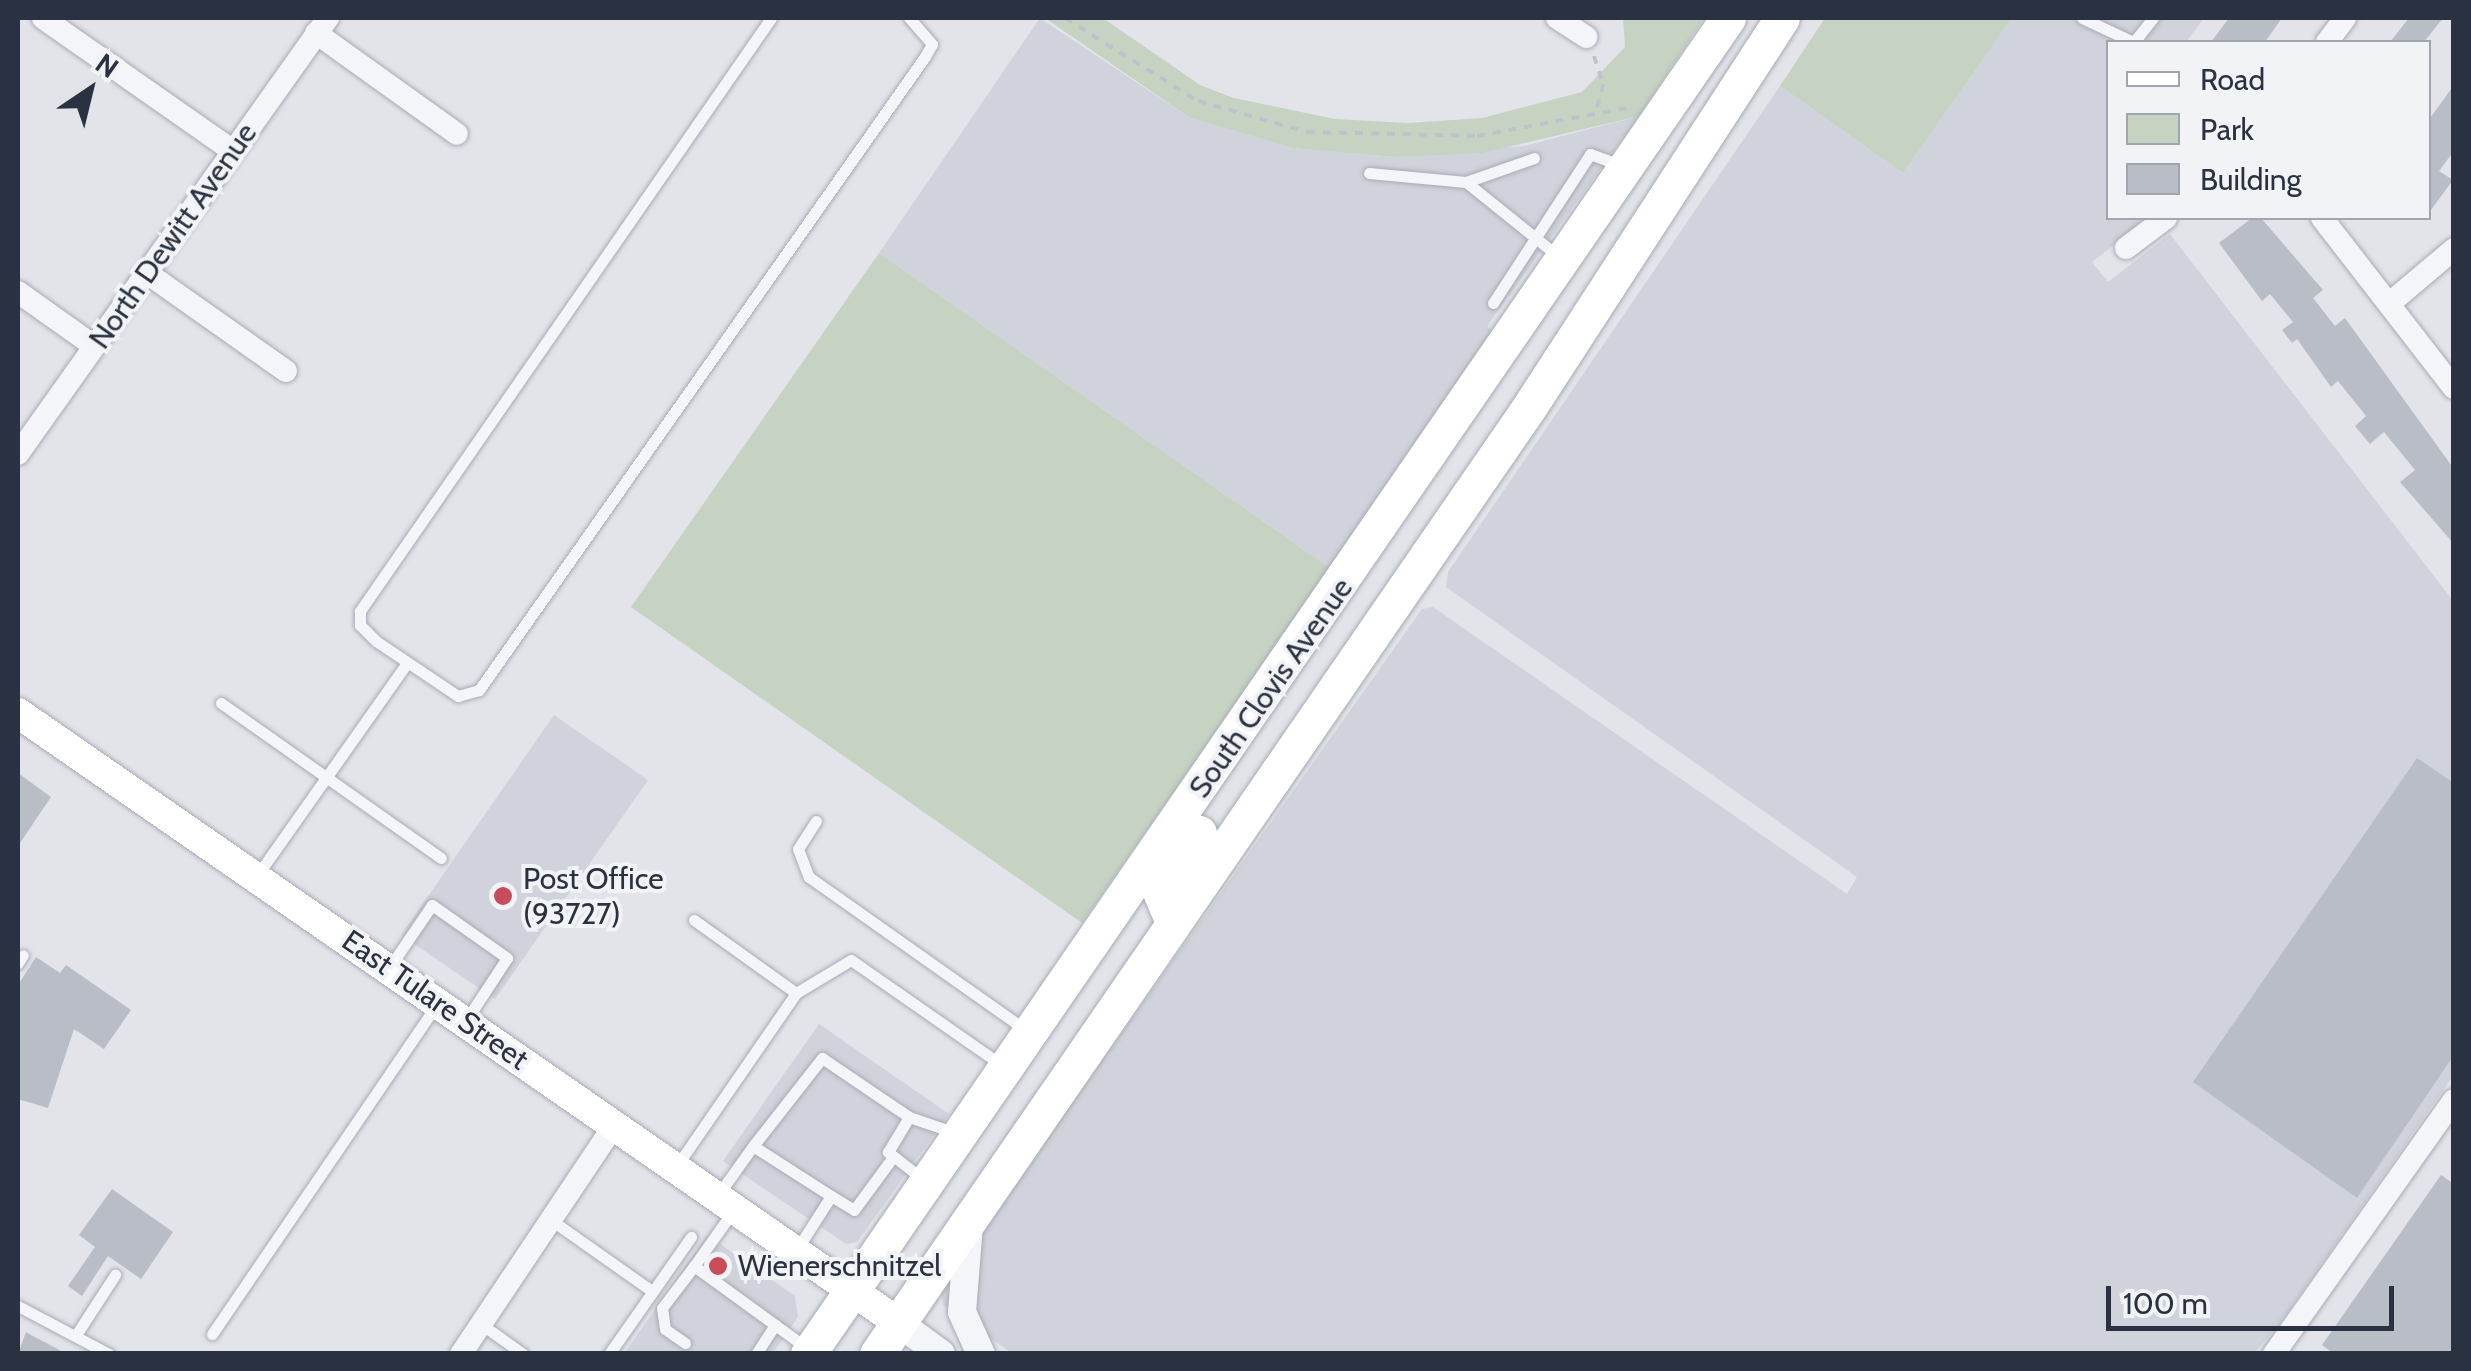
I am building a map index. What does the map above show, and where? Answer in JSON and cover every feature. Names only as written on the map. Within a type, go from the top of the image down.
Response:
[{"type":"main road","name":"South Clovis Avenue","points":[[809,1352],[1284,669],[1728,18]]},
{"type":"main road","name":"South Clovis Avenue","points":[[878,1354],[1172,920],[1528,410],[1782,18]]},
{"type":"main road","points":[[1172,920],[1161,904],[1166,882],[1247,762],[1284,669]]},
{"type":"main road","name":"East Tulare Street","points":[[18,712],[899,1323]]},
{"type":"street","points":[[43,18],[233,150]]},
{"type":"street","points":[[1557,18],[1586,37]]},
{"type":"street","points":[[2329,40],[2345,18]]},
{"type":"street","points":[[322,25],[457,134]]},
{"type":"street","name":"North Dewitt Avenue","points":[[18,454],[322,25]]},
{"type":"street","points":[[2126,248],[2163,220]]},
{"type":"street","points":[[2324,220],[2454,388]]},
{"type":"street","points":[[2390,303],[2454,249]]},
{"type":"street","points":[[147,273],[286,371]]},
{"type":"street","points":[[18,292],[94,346]]},
{"type":"street","points":[[2274,1354],[2446,1125],[2454,1100]]},
{"type":"street","points":[[462,1354],[615,1124]]},
{"type":"street","points":[[970,1219],[960,1283],[964,1321],[980,1354]]},
{"type":"street","points":[[899,1323],[941,1354]]},
{"type":"lane","points":[[771,18],[360,611],[360,625],[406,664],[467,700],[479,690],[924,58],[932,44],[909,18]]},
{"type":"lane","points":[[2082,18],[2130,40]]},
{"type":"lane","points":[[2136,40],[2153,18]]},
{"type":"lane","points":[[1494,303],[1590,154],[1627,168]]},
{"type":"lane","points":[[1370,173],[1466,182],[1534,158]]},
{"type":"lane","points":[[1466,182],[1565,260]]},
{"type":"lane","points":[[256,877],[406,664]]},
{"type":"lane","points":[[221,703],[440,858]]},
{"type":"lane","points":[[816,822],[798,849],[809,876],[1030,1034]]},
{"type":"lane","points":[[390,968],[432,905],[508,958],[466,1022]]},
{"type":"lane","points":[[694,920],[796,993]]},
{"type":"lane","points":[[676,1167],[796,993],[851,960],[1006,1068]]},
{"type":"lane","points":[[212,1334],[438,1003]]},
{"type":"lane","points":[[685,1343],[665,1329],[662,1308],[694,1266],[754,1146],[822,1058],[908,1117],[960,1134]]},
{"type":"lane","points":[[908,1117],[888,1152],[926,1182]]},
{"type":"lane","points":[[754,1146],[854,1210],[893,1156]]},
{"type":"lane","points":[[796,1250],[831,1196]]},
{"type":"lane","points":[[551,1220],[652,1291]]},
{"type":"lane","points":[[609,1354],[690,1237]]},
{"type":"lane","points":[[694,1266],[809,1352]]},
{"type":"lane","points":[[76,1335],[115,1275]]},
{"type":"lane","points":[[18,1306],[109,1354]]},
{"type":"lane","points":[[481,1324],[523,1354]]},
{"type":"lane","points":[[756,1354],[776,1325]]},
{"type":"path","points":[[1066,18],[1198,101],[1307,132],[1477,136],[1625,104],[1658,121]]},
{"type":"path","points":[[1586,37],[1603,84],[1597,108]]},
{"type":"shaded area","points":[[1040,18],[1190,118],[1292,148],[1394,157],[1524,146],[1639,116],[1487,326],[1494,332],[1330,568],[879,253]]},
{"type":"shaded area","points":[[2012,18],[2204,18],[2188,40],[2106,40],[2106,220],[2145,220],[2092,262],[2108,282],[2170,234],[2454,602],[2453,1076],[2278,1326],[2254,1353],[1013,1354],[943,1305],[941,1288],[1422,609],[1433,607],[1847,894],[1857,877],[1446,587],[1448,572],[1780,86],[1903,173]]},
{"type":"shaded area","points":[[554,715],[648,780],[495,999],[401,935]]},
{"type":"shaded area","points":[[819,1024],[949,1114],[857,1242],[846,1244],[723,1161]]},
{"type":"shaded area","name":"Wienerschnitzel","points":[[707,1235],[795,1296],[798,1317],[773,1353],[624,1354]]},
{"type":"green space","points":[[1045,18],[1103,18],[1200,85],[1234,98],[1335,119],[1408,123],[1482,118],[1582,92],[1625,47],[1623,18],[1704,18],[1639,116],[1483,153],[1394,157],[1292,148],[1190,118]]},
{"type":"green space","points":[[1825,18],[2012,18],[1903,173],[1780,86]]},
{"type":"green space","points":[[879,253],[1330,568],[1082,923],[631,607]]},
{"type":"building","points":[[2229,18],[2282,18],[2266,40],[2212,40]]},
{"type":"building","points":[[2409,18],[2443,18],[2426,40],[2392,40]]},
{"type":"building","points":[[2454,85],[2454,151],[2439,171],[2453,180],[2431,210],[2431,117]]},
{"type":"building","points":[[2249,220],[2263,220],[2323,290],[2313,298],[2335,326],[2345,318],[2454,469],[2454,544],[2400,482],[2415,470],[2384,432],[2370,444],[2355,426],[2366,416],[2338,381],[2331,387],[2297,339],[2292,343],[2282,330],[2293,322],[2270,294],[2262,301],[2219,243]]},
{"type":"building","points":[[2417,758],[2454,783],[2454,1055],[2357,1198],[2193,1082]]},
{"type":"building","points":[[18,773],[51,797],[18,846]]},
{"type":"building","points":[[36,957],[60,973],[66,965],[131,1010],[104,1049],[74,1029],[48,1108],[18,1099],[18,985]]},
{"type":"building","points":[[2441,1175],[2454,1184],[2454,1354],[2334,1354],[2322,1345]]},
{"type":"building","points":[[112,1189],[173,1232],[141,1279],[108,1256],[82,1296],[68,1286],[95,1247],[79,1235]]},
{"type":"building","points":[[26,1332],[33,1336],[67,1354],[18,1354]]},
{"type":"place","name":"Post Office (93727)","points":[[503,896]]},
{"type":"place","name":"Wienerschnitzel","points":[[718,1266]]}]
